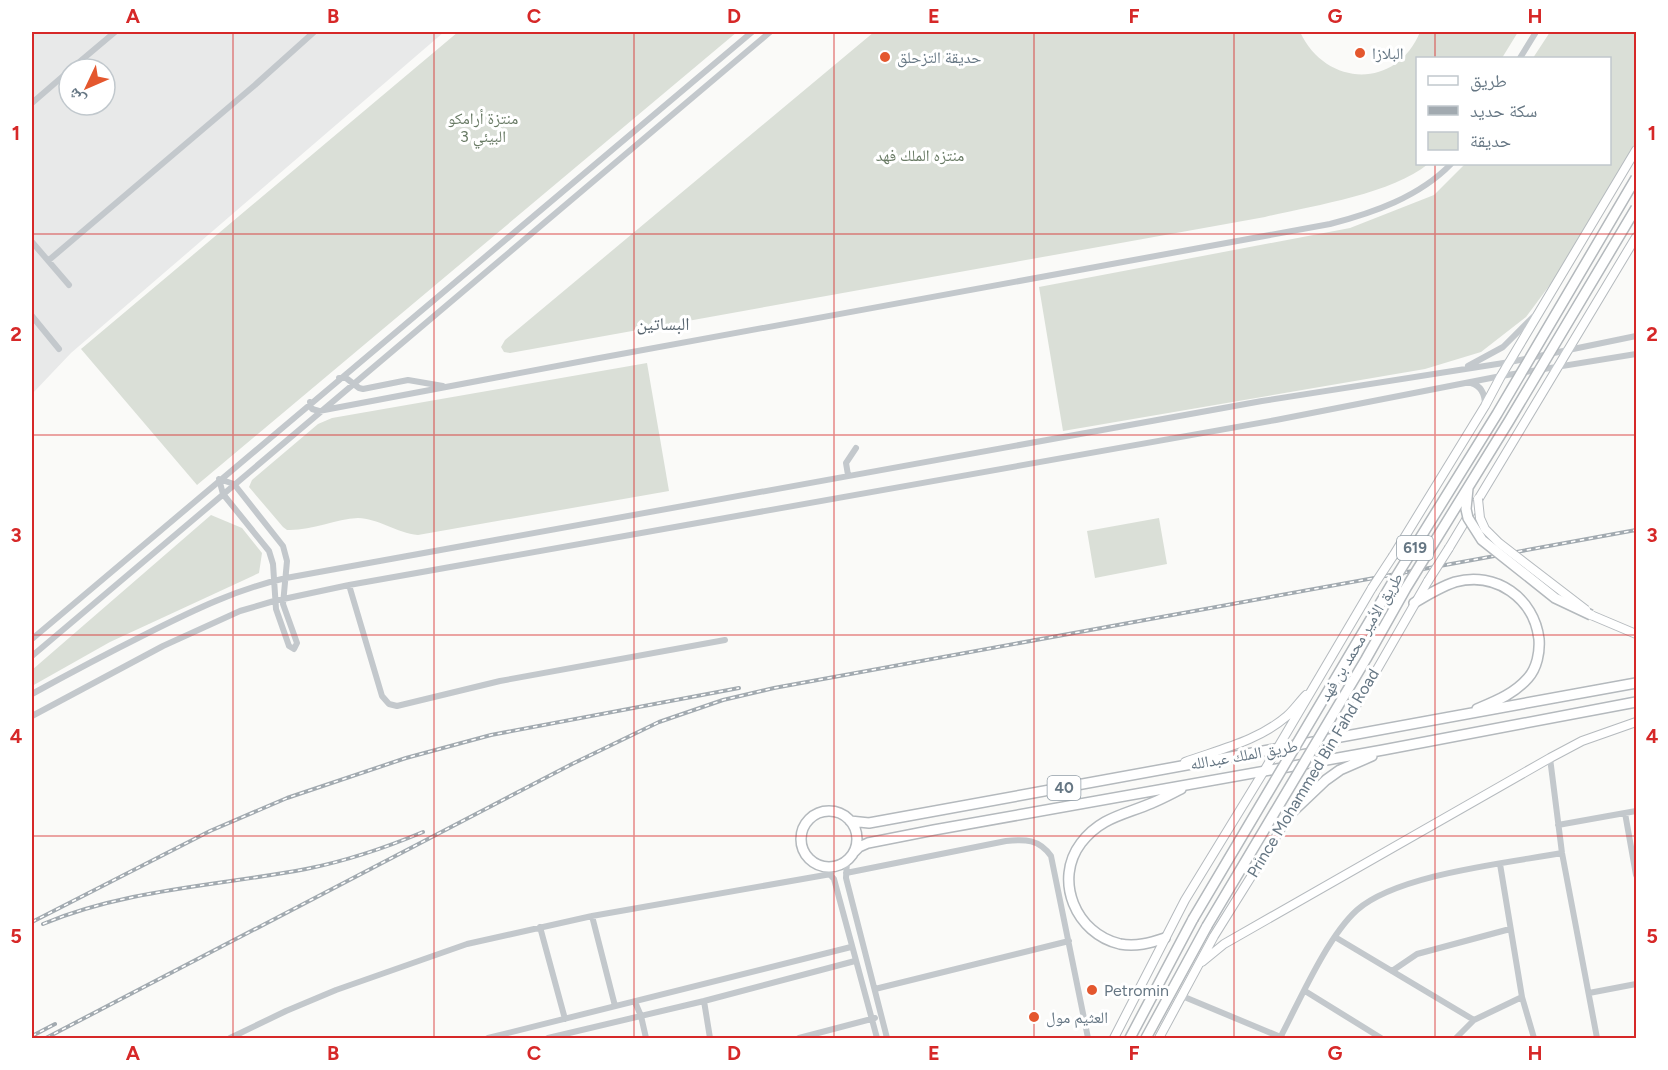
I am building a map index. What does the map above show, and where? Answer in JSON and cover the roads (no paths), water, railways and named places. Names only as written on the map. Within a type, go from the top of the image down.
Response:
[{"type":"highway","name":"طريق الأمير محمد بن فهد","points":[[1130,1038],[1192,919],[1391,585],[1497,414],[1636,178]]},
{"type":"highway","name":"طريق الأمير محمد بن فهد","points":[[1146,1038],[1207,926],[1406,588],[1636,208]]},
{"type":"highway","points":[[1468,487],[1467,518],[1482,540],[1555,598],[1591,615]]},
{"type":"highway","points":[[1414,603],[1431,592],[1457,582],[1477,581],[1494,584],[1513,590],[1529,609],[1538,626],[1537,660],[1530,676],[1500,699],[1462,716]]},
{"type":"highway","name":"طريق الملك عبدالله","points":[[850,821],[869,823],[1636,683]]},
{"type":"highway","name":"طريق الملك عبدالله","points":[[854,852],[868,843],[1592,711],[1636,705]]},
{"type":"highway","points":[[1287,817],[1326,780],[1340,770],[1383,750]]},
{"type":"highway","points":[[1165,938],[1142,945],[1122,944],[1105,939],[1088,926],[1078,914],[1070,896],[1068,877],[1071,863],[1080,845],[1096,828],[1118,814],[1151,803],[1191,784]]},
{"type":"highway","points":[[831,812],[842,815],[850,821],[857,836],[854,852],[847,860],[833,867],[822,866],[812,861],[803,848],[803,832],[807,822],[816,815],[831,812]]},
{"type":"main road","points":[[1114,1038],[1185,900],[1372,588],[1485,406],[1636,150]]},
{"type":"main road","name":"Prince Mohammed Bin Fahd Road","points":[[1161,1038],[1198,965],[1337,738],[1414,603],[1636,237]]},
{"type":"main road","points":[[1478,499],[1480,518],[1485,529],[1499,543],[1591,615],[1636,634]]},
{"type":"main road","points":[[1171,768],[1266,731],[1290,713],[1317,683]]},
{"type":"main road","points":[[1198,965],[1224,944],[1550,758],[1582,741],[1636,722]]},
{"type":"street","points":[[86,57],[116,32]]},
{"type":"street","points":[[49,260],[314,32]]},
{"type":"street","points":[[32,639],[310,402],[752,32]]},
{"type":"street","points":[[32,656],[770,32]]},
{"type":"street","points":[[1521,57],[1536,32]]},
{"type":"street","points":[[32,103],[57,81]]},
{"type":"street","points":[[666,104],[673,113]]},
{"type":"street","points":[[310,402],[312,410],[319,411],[1330,224],[1366,215],[1390,204],[1432,180],[1450,165]]},
{"type":"street","points":[[556,197],[564,206]]},
{"type":"street","points":[[32,242],[69,285]]},
{"type":"street","points":[[1461,369],[1490,356],[1503,347],[1546,303]]},
{"type":"street","points":[[32,316],[59,349]]},
{"type":"street","points":[[413,318],[421,326]]},
{"type":"street","points":[[32,694],[91,661],[200,607],[233,593],[286,578],[1262,401],[1510,362],[1636,336]]},
{"type":"street","points":[[32,716],[163,646],[240,611],[274,601],[350,585],[1264,422],[1501,376],[1636,354]]},
{"type":"street","points":[[339,378],[346,378],[358,388],[363,389],[408,380],[446,387]]},
{"type":"street","points":[[1468,382],[1476,384],[1481,389],[1485,395],[1485,406]]},
{"type":"street","points":[[848,475],[846,463],[856,448]]},
{"type":"street","points":[[219,479],[234,484],[283,546],[287,561],[284,609],[297,643],[294,649],[289,646],[274,601],[273,564],[269,551],[223,494],[219,479]]},
{"type":"street","points":[[350,585],[382,696],[392,706],[500,681],[725,640]]},
{"type":"street","points":[[1550,758],[1562,853],[1597,1038]]},
{"type":"street","points":[[1558,825],[1636,811]]},
{"type":"street","points":[[1625,813],[1636,871]]},
{"type":"street","points":[[846,873],[1006,841],[1026,839],[1041,845],[1050,856],[1088,1038]]},
{"type":"street","points":[[1182,996],[1281,1038],[1335,937],[1357,910],[1380,895],[1427,878],[1562,853]]},
{"type":"street","points":[[847,860],[846,878],[887,1038]]},
{"type":"street","points":[[1500,864],[1522,997],[1534,1038]]},
{"type":"street","points":[[822,866],[834,879],[877,1038]]},
{"type":"street","points":[[230,1038],[336,990],[467,944],[592,916],[831,874]]},
{"type":"street","points":[[592,916],[615,1006]]},
{"type":"street","points":[[540,927],[565,1019]]},
{"type":"street","points":[[1392,971],[1417,954],[1510,929]]},
{"type":"street","points":[[1335,937],[1474,1020]]},
{"type":"street","points":[[875,989],[1069,941]]},
{"type":"street","points":[[488,1038],[851,947]]},
{"type":"street","points":[[548,1038],[704,1001],[855,961]]},
{"type":"street","points":[[1588,993],[1636,984]]},
{"type":"street","points":[[1305,991],[1381,1038]]},
{"type":"street","points":[[1456,1038],[1474,1020],[1522,997]]},
{"type":"street","points":[[704,1001],[710,1038]]},
{"type":"street","points":[[635,1002],[646,1038]]},
{"type":"street","points":[[799,1038],[812,1037],[882,1016]]},
{"type":"railway","points":[[46,1038],[572,764],[659,722],[723,700],[774,688],[1636,530]]},
{"type":"railway","points":[[32,922],[210,831],[287,798],[406,758],[491,735],[739,688]]},
{"type":"railway","points":[[43,924],[75,912],[140,896],[321,866],[365,854],[423,832]]},
{"type":"railway","points":[[32,1036],[55,1024]]},
{"type":"place","name":"البلازا","points":[[1360,53]]},
{"type":"place","name":"حديقة التزحلق","points":[[885,57]]},
{"type":"place","name":"Petromin","points":[[1092,990]]},
{"type":"place","name":"العثيم مول","points":[[1034,1017]]},
{"type":"district","name":"البساتين","points":[[663,324]]},
{"type":"park label","name":"منتزة أرامكو البيئي 3","points":[[483,127]]},
{"type":"park label","name":"منتزه الملك فهد","points":[[920,155]]}]
